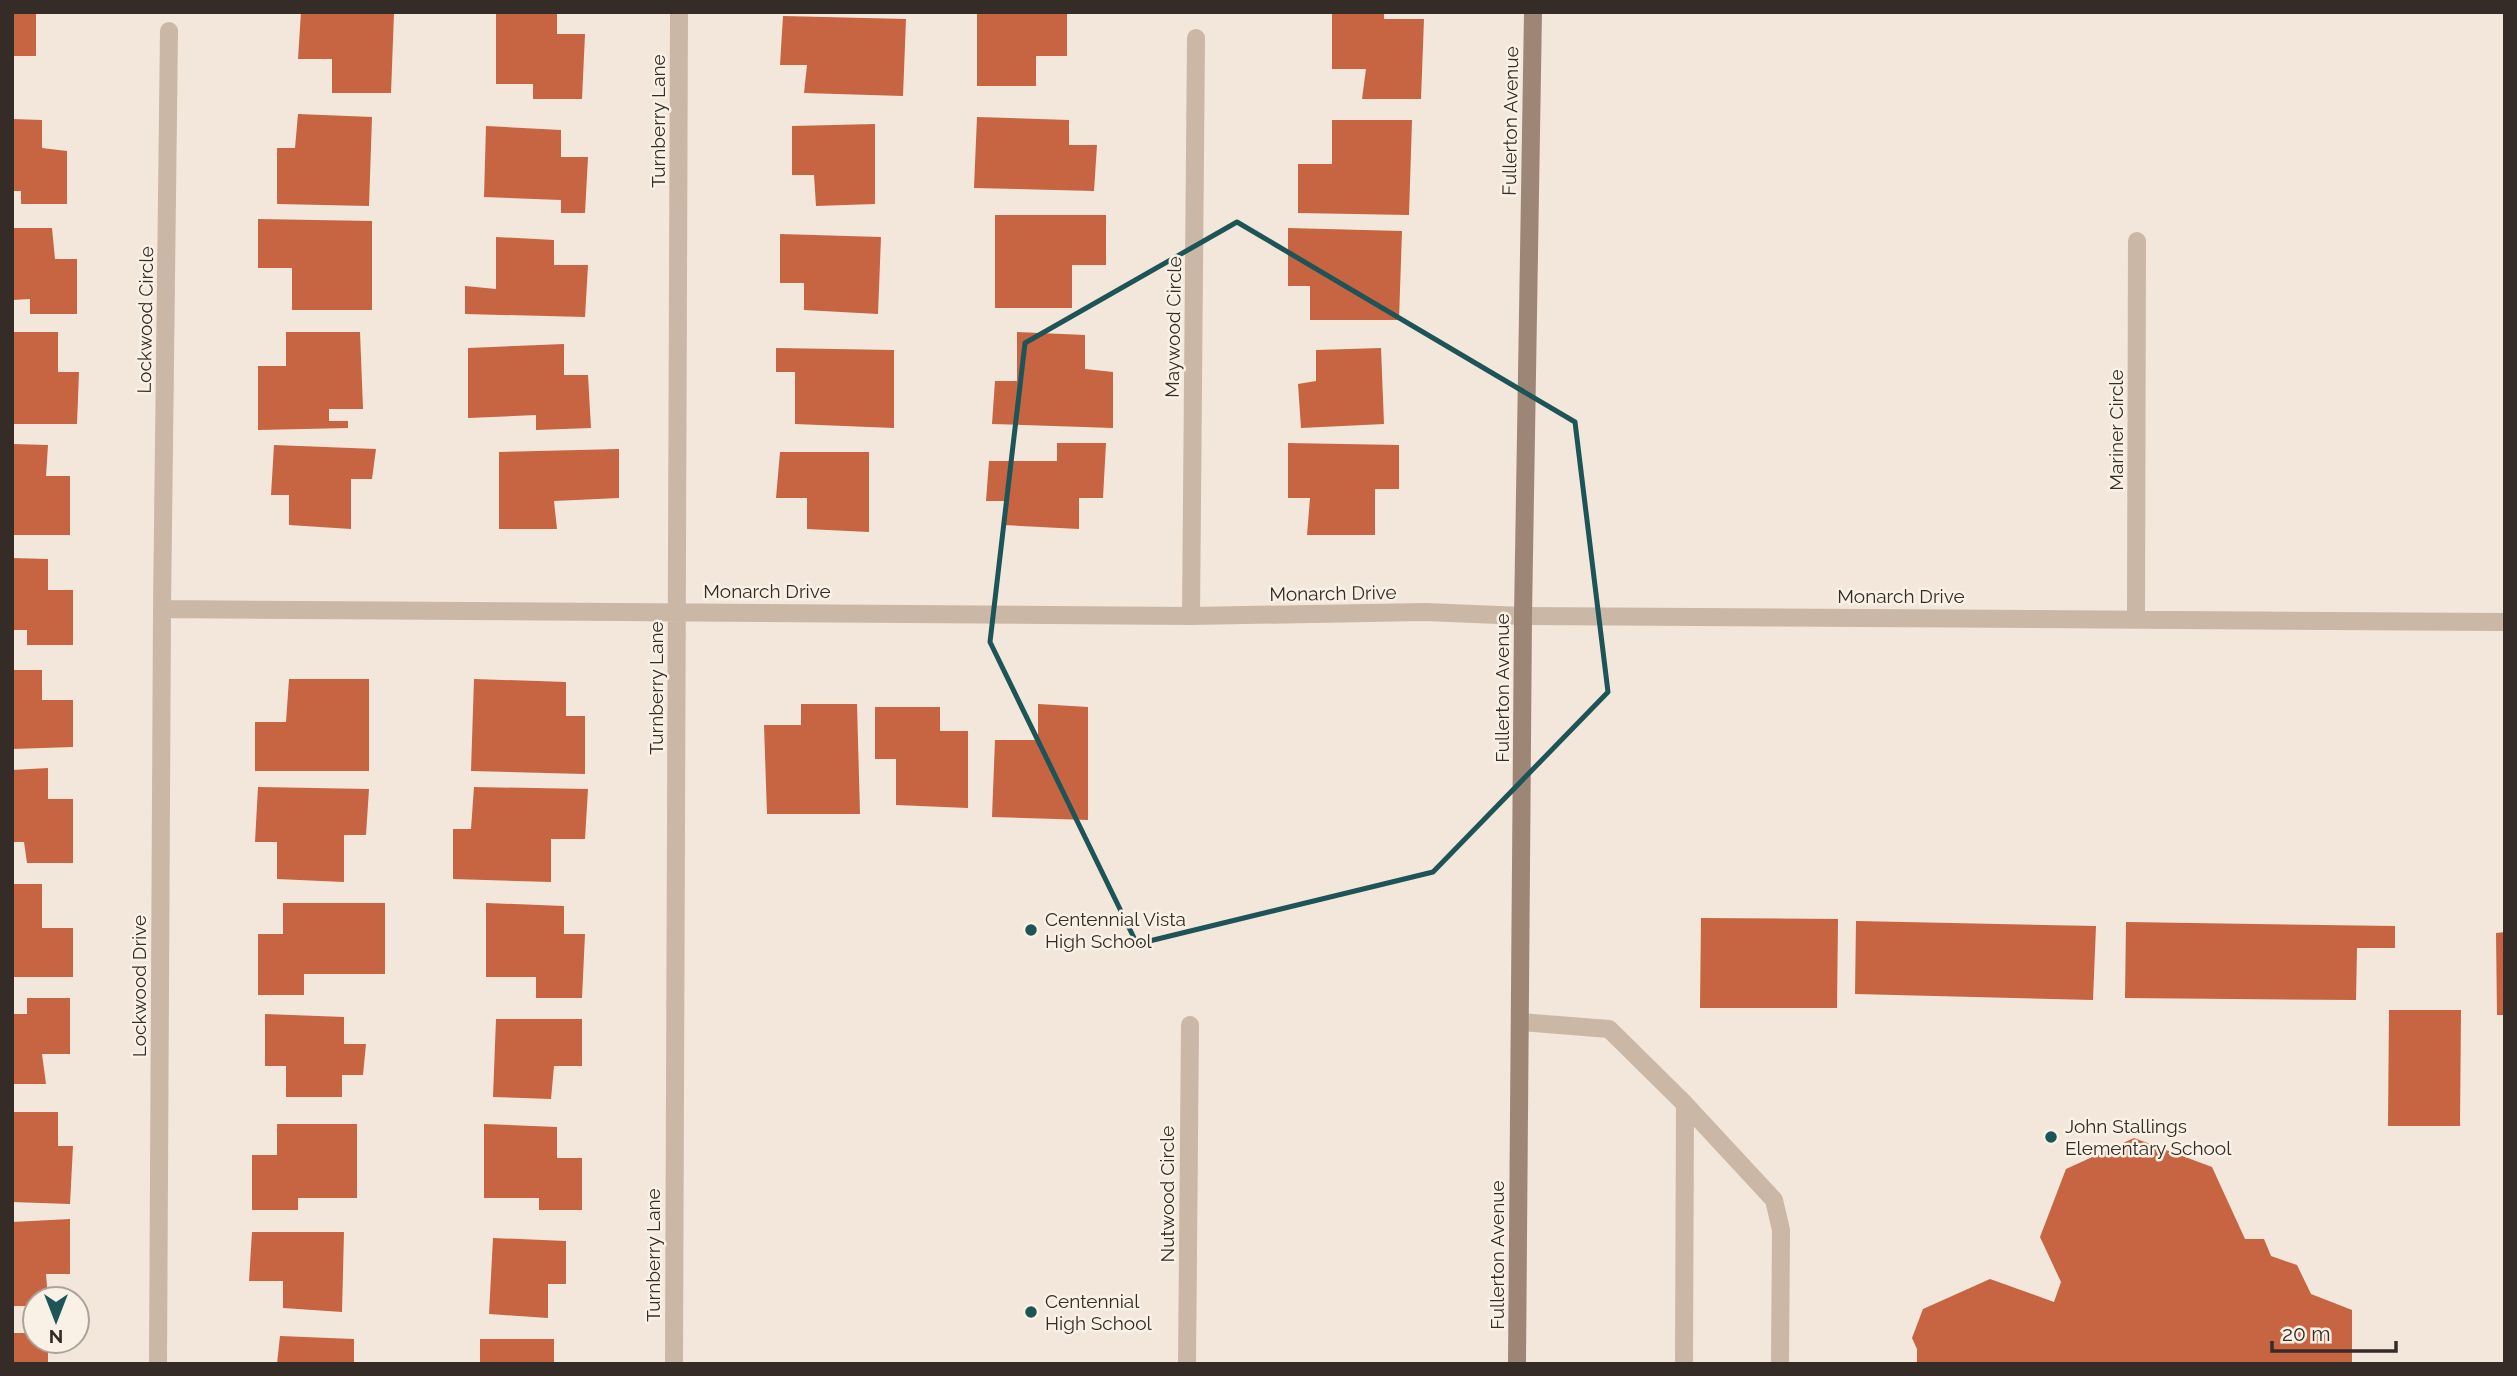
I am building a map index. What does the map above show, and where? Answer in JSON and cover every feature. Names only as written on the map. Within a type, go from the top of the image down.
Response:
[{"type":"main road","name":"Fullerton Avenue","points":[[1517,1364],[1523,616],[1533,12]]},
{"type":"street","name":"Turnberry Lane","points":[[674,1364],[679,12]]},
{"type":"street","name":"Lockwood Circle","points":[[162,609],[169,31]]},
{"type":"street","name":"Maywood Circle","points":[[1191,616],[1196,38]]},
{"type":"street","name":"Mariner Circle","points":[[2136,618],[2137,241]]},
{"type":"street","name":"Monarch Drive","points":[[162,609],[1191,616],[1425,612],[1523,616],[2505,622]]},
{"type":"street","name":"Lockwood Drive","points":[[158,1364],[162,609]]},
{"type":"street","points":[[1520,1021],[1609,1029],[1685,1104],[1774,1200],[1781,1230],[1780,1364]]},
{"type":"street","name":"Nutwood Circle","points":[[1187,1364],[1190,1025]]},
{"type":"street","points":[[1684,1364],[1685,1104]]},
{"type":"highlighted area","points":[[1237,222],[1575,422],[1608,692],[1433,872],[1137,944],[990,642],[1025,343]]},
{"type":"building","points":[[12,12],[36,12],[36,56],[12,56]]},
{"type":"building","points":[[301,12],[394,13],[391,93],[332,93],[332,59],[298,59]]},
{"type":"building","points":[[496,12],[557,12],[557,34],[585,34],[582,99],[533,99],[533,84],[496,84]]},
{"type":"building","points":[[977,12],[1067,12],[1067,56],[1036,56],[1036,86],[977,86]]},
{"type":"building","points":[[1332,12],[1384,12],[1384,19],[1424,19],[1421,99],[1362,99],[1366,69],[1332,69]]},
{"type":"building","points":[[783,16],[906,19],[903,96],[804,93],[807,65],[780,65]]},
{"type":"building","points":[[298,114],[372,117],[369,206],[277,204],[277,148],[295,148]]},
{"type":"building","points":[[977,117],[1069,120],[1069,145],[1097,145],[1094,191],[974,188]]},
{"type":"building","points":[[12,119],[42,120],[42,148],[67,151],[67,204],[21,204],[21,191],[12,191]]},
{"type":"building","points":[[1332,120],[1412,120],[1409,215],[1298,213],[1298,164],[1332,164]]},
{"type":"building","points":[[875,124],[875,204],[816,206],[814,175],[792,175],[792,126]]},
{"type":"building","points":[[486,126],[561,130],[561,157],[588,157],[585,213],[561,213],[561,200],[484,197]]},
{"type":"building","points":[[995,215],[1106,215],[1106,265],[1072,265],[1072,308],[995,308]]},
{"type":"building","points":[[258,219],[372,221],[372,310],[292,310],[292,268],[258,268]]},
{"type":"building","points":[[12,228],[52,228],[55,259],[77,259],[77,314],[30,314],[30,299],[12,300]]},
{"type":"building","points":[[1288,228],[1402,231],[1399,320],[1310,320],[1310,286],[1288,286]]},
{"type":"building","points":[[780,234],[881,237],[878,314],[804,310],[804,283],[780,283]]},
{"type":"building","points":[[496,237],[554,240],[554,265],[588,265],[585,317],[465,314],[465,286],[496,289]]},
{"type":"building","points":[[12,332],[58,332],[58,372],[79,372],[77,424],[12,424]]},
{"type":"building","points":[[286,332],[360,332],[363,409],[329,409],[329,421],[348,421],[348,428],[258,430],[258,366],[286,366]]},
{"type":"building","points":[[1017,332],[1085,335],[1085,369],[1113,372],[1113,428],[992,424],[995,381],[1017,381]]},
{"type":"building","points":[[564,344],[564,375],[588,375],[591,428],[536,430],[536,415],[468,418],[468,348]]},
{"type":"building","points":[[776,348],[894,350],[894,428],[795,424],[795,372],[776,372]]},
{"type":"building","points":[[1381,348],[1384,424],[1301,428],[1298,384],[1316,381],[1316,350]]},
{"type":"building","points":[[1057,443],[1106,443],[1103,498],[1079,498],[1079,529],[1004,525],[1004,501],[986,501],[989,461],[1057,461]]},
{"type":"building","points":[[1288,443],[1399,445],[1399,489],[1375,489],[1375,535],[1307,535],[1310,498],[1288,498]]},
{"type":"building","points":[[12,444],[48,445],[46,476],[70,476],[70,535],[12,535]]},
{"type":"building","points":[[274,445],[376,449],[372,479],[351,479],[351,529],[289,525],[289,495],[271,495]]},
{"type":"building","points":[[619,449],[619,498],[554,501],[557,529],[499,529],[499,452]]},
{"type":"building","points":[[780,452],[869,452],[869,532],[807,529],[807,498],[776,498]]},
{"type":"building","points":[[12,558],[48,559],[48,590],[73,590],[73,645],[27,645],[27,630],[12,630]]},
{"type":"building","points":[[12,670],[42,670],[42,700],[73,700],[73,747],[12,749]]},
{"type":"building","points":[[289,679],[369,679],[369,771],[255,771],[255,722],[286,722]]},
{"type":"building","points":[[474,679],[566,682],[566,716],[585,716],[585,774],[471,771]]},
{"type":"building","points":[[801,704],[857,704],[860,814],[767,814],[764,725],[801,725]]},
{"type":"building","points":[[1038,704],[1088,707],[1088,820],[992,817],[995,740],[1038,740]]},
{"type":"building","points":[[875,707],[940,707],[940,731],[968,731],[968,808],[896,805],[896,759],[875,759]]},
{"type":"building","points":[[48,768],[48,799],[73,799],[73,863],[27,863],[24,842],[12,842],[12,770]]},
{"type":"building","points":[[258,787],[369,789],[366,835],[344,835],[344,882],[277,879],[277,842],[255,842]]},
{"type":"building","points":[[474,787],[588,789],[585,839],[551,839],[551,882],[453,879],[453,829],[471,829]]},
{"type":"building","points":[[12,884],[42,884],[42,928],[73,928],[73,977],[12,977]]},
{"type":"building","points":[[283,903],[385,903],[385,974],[304,974],[304,995],[258,995],[258,934],[283,934]]},
{"type":"building","points":[[486,903],[564,906],[564,934],[585,934],[582,998],[536,998],[536,977],[486,977]]},
{"type":"building","points":[[1701,918],[1838,919],[1837,1008],[1700,1008]]},
{"type":"building","points":[[1856,921],[2096,926],[2093,1000],[1855,994]]},
{"type":"building","points":[[2126,922],[2395,926],[2395,948],[2357,948],[2356,1000],[2125,998]]},
{"type":"building","points":[[2505,932],[2505,1015],[2497,1015],[2496,933]]},
{"type":"building","points":[[27,998],[70,998],[70,1054],[42,1054],[46,1084],[12,1084],[12,1014],[27,1014]]},
{"type":"building","points":[[2389,1010],[2461,1010],[2460,1126],[2388,1126]]},
{"type":"building","points":[[265,1014],[344,1017],[344,1044],[366,1044],[363,1075],[342,1075],[342,1097],[286,1097],[286,1066],[265,1066]]},
{"type":"building","points":[[496,1019],[582,1019],[582,1066],[554,1066],[551,1099],[493,1097]]},
{"type":"building","points":[[12,1112],[58,1112],[58,1146],[73,1146],[70,1204],[12,1202]]},
{"type":"building","points":[[277,1124],[357,1124],[357,1198],[298,1198],[298,1210],[252,1210],[252,1155],[277,1155]]},
{"type":"building","points":[[484,1124],[557,1127],[557,1158],[582,1158],[582,1210],[539,1210],[539,1198],[484,1198]]},
{"type":"building","points":[[2134,1138],[2212,1167],[2245,1239],[2264,1239],[2271,1256],[2297,1265],[2311,1294],[2352,1310],[2352,1364],[1917,1364],[1917,1349],[1912,1338],[1923,1309],[1990,1279],[2054,1302],[2061,1282],[2040,1237],[2066,1169]]},
{"type":"building","points":[[70,1219],[70,1274],[46,1274],[47,1285],[21,1285],[21,1306],[12,1306],[12,1222]]},
{"type":"building","points":[[252,1232],[344,1232],[342,1312],[283,1308],[283,1281],[249,1281]]},
{"type":"building","points":[[493,1238],[566,1241],[566,1284],[548,1284],[548,1318],[489,1314]]},
{"type":"building","points":[[12,1333],[21,1333],[21,1355],[48,1355],[48,1364],[12,1364]]},
{"type":"building","points":[[280,1336],[354,1339],[354,1364],[277,1364]]},
{"type":"building","points":[[480,1339],[554,1339],[554,1364],[480,1364]]},
{"type":"place","name":"Centennial Vista High School","points":[[1031,930]]},
{"type":"place","name":"John Stallings Elementary School","points":[[2051,1137]]},
{"type":"place","name":"Centennial High School","points":[[1031,1312]]}]
